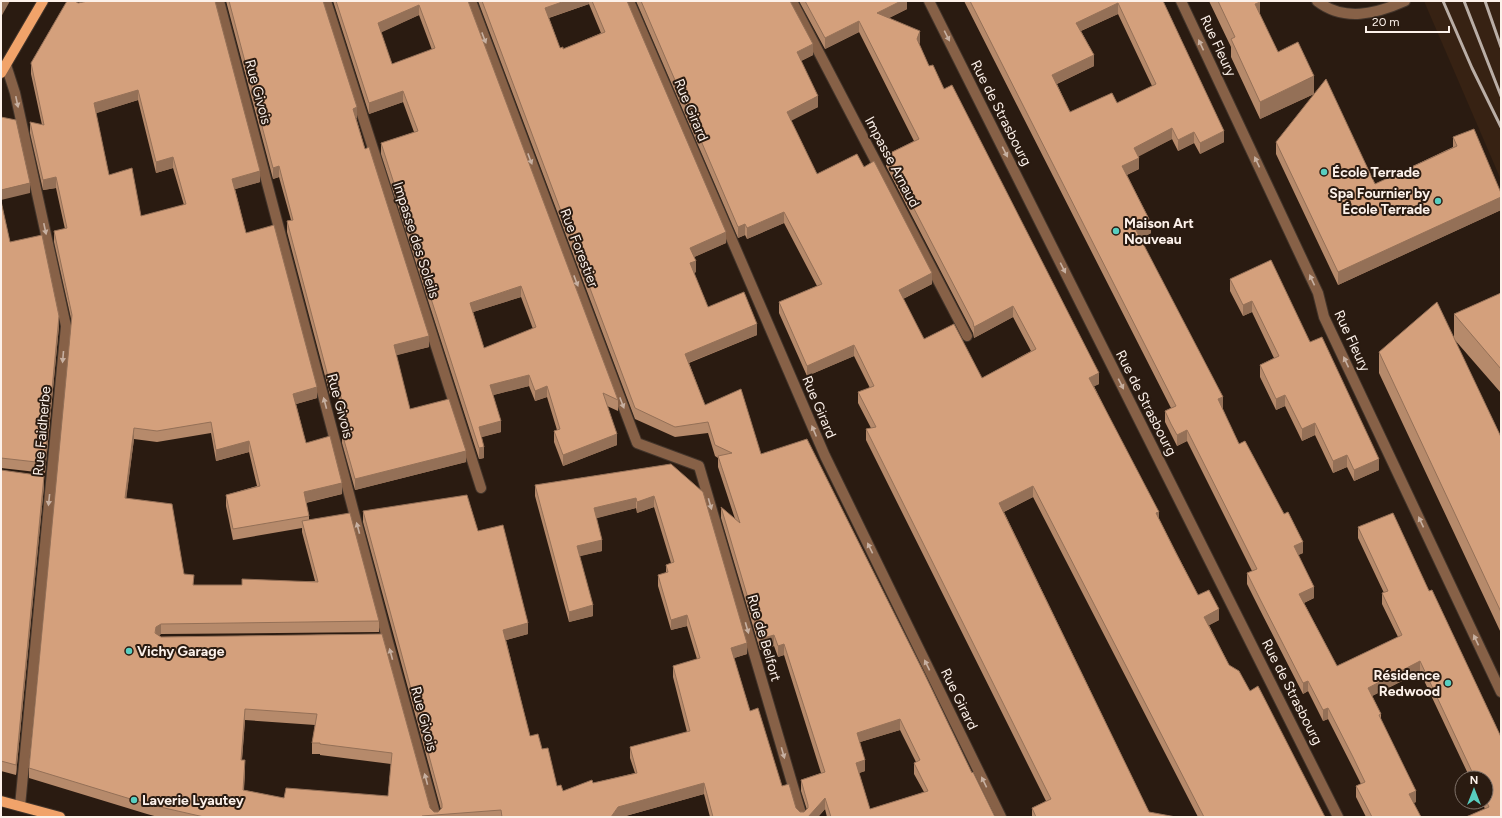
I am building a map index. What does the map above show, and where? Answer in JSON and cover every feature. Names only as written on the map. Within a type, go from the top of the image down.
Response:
[{"type":"main road","points":[[3,69],[43,1]]},
{"type":"main road","points":[[1,801],[60,817]]},
{"type":"street","name":"Rue Givois","points":[[219,1],[387,638],[436,817]]},
{"type":"street","name":"Impasse des Soleils","points":[[326,1],[481,488]]},
{"type":"street","name":"Rue Forestier","points":[[471,1],[637,443],[699,466]]},
{"type":"street","name":"Rue Girard","points":[[629,1],[825,456],[1001,817]]},
{"type":"street","name":"Impasse Arnaud","points":[[792,1],[967,336]]},
{"type":"street","name":"Rue de Strasbourg","points":[[929,1],[1338,817]]},
{"type":"street","name":"Rue Fleury","points":[[1181,1],[1318,293],[1324,317],[1501,692]]},
{"type":"street","points":[[1317,1],[1333,11],[1349,14],[1370,13],[1400,3]]},
{"type":"street","name":"Rue Faidherbe","points":[[3,69],[15,93],[66,326],[47,480],[20,806]]},
{"type":"street","name":"Rue de Belfort","points":[[699,466],[802,817]]},
{"type":"street","points":[[374,639],[387,638]]},
{"type":"shaded area","points":[[1424,1],[1501,1],[1501,180],[1430,15]]},
{"type":"building","points":[[67,1],[75,1],[78,3],[88,1],[215,1],[260,171],[232,179],[246,233],[274,225],[317,387],[293,394],[306,443],[330,436],[342,483],[304,492],[309,516],[233,529],[226,495],[260,486],[249,441],[216,450],[211,422],[157,431],[134,428],[125,498],[172,504],[184,574],[194,575],[193,585],[242,585],[242,579],[318,582],[302,521],[350,513],[379,621],[161,624],[156,627],[155,633],[161,637],[382,634],[430,808],[434,812],[438,812],[442,808],[442,804],[363,511],[467,495],[478,531],[503,525],[528,623],[503,630],[530,736],[538,734],[542,749],[548,748],[557,786],[561,785],[563,791],[592,780],[593,783],[637,773],[630,747],[690,731],[673,666],[700,658],[687,615],[671,620],[658,575],[668,572],[666,565],[674,562],[654,496],[637,502],[636,498],[594,508],[602,540],[577,546],[593,605],[569,612],[535,485],[671,464],[703,492],[747,643],[731,648],[750,711],[758,708],[782,786],[789,784],[796,808],[800,812],[804,812],[808,808],[808,805],[801,780],[825,772],[784,644],[778,646],[774,635],[760,639],[721,507],[740,523],[718,456],[732,453],[715,445],[708,422],[675,427],[635,408],[482,1],[565,1],[545,8],[560,48],[563,47],[563,49],[605,32],[592,1],[627,1],[726,232],[690,248],[696,261],[690,263],[708,307],[744,292],[757,324],[685,354],[705,405],[741,389],[761,454],[807,439],[995,817],[831,817],[825,798],[808,817],[713,817],[704,783],[618,807],[611,817],[502,817],[501,810],[422,817],[204,817],[147,804],[29,768],[72,315],[54,231],[67,228],[56,177],[43,180],[30,122],[44,125],[31,63]],"holes":[[[138,90],[156,162],[173,157],[186,204],[141,216],[132,168],[109,175],[94,103]],[[245,709],[317,714],[312,743],[392,753],[388,796],[286,788],[284,798],[243,790],[245,760],[241,760]],[[900,719],[920,760],[914,763],[928,791],[870,809],[856,763],[865,760],[857,733]]]},
{"type":"building","points":[[229,1],[323,1],[357,107],[353,109],[365,149],[369,147],[429,336],[394,345],[410,409],[449,399],[466,451],[355,479],[342,433],[350,431],[337,382],[330,384],[287,221],[293,220],[279,166],[273,168]]},
{"type":"building","points":[[336,1],[468,1],[618,400],[603,393],[617,434],[563,455],[554,431],[560,429],[547,386],[535,391],[529,375],[490,385],[501,421],[479,427],[484,447],[479,448],[381,143],[418,131],[403,91],[369,103]],"holes":[[[419,5],[435,48],[392,64],[378,23]],[[521,286],[536,327],[484,348],[470,303]]]},
{"type":"building","points":[[641,1],[790,1],[813,44],[797,52],[818,96],[787,112],[817,174],[857,154],[864,167],[874,161],[932,273],[899,290],[924,339],[954,324],[982,378],[1036,349],[1013,306],[974,327],[973,322],[886,155],[919,139],[859,21],[825,38],[805,1],[901,1],[877,13],[920,31],[917,39],[929,66],[933,65],[944,89],[952,85],[1099,373],[1089,378],[1159,512],[1156,513],[1176,553],[1198,595],[1209,590],[1219,609],[1204,617],[1229,665],[1239,671],[1250,691],[1258,686],[1325,817],[1204,817],[1033,486],[999,503],[1149,812],[1176,817],[1036,817],[1032,808],[1051,799],[866,429],[876,427],[858,392],[874,386],[854,345],[807,366],[779,302],[822,284],[784,212],[747,228],[745,224],[738,227]]},
{"type":"building","points":[[970,1],[1163,1],[1224,131],[1200,143],[1194,132],[1178,140],[1172,128],[1134,148],[1139,158],[1122,166],[1151,223],[1136,230],[1223,397],[1218,399],[1239,444],[1245,441],[1284,514],[1288,512],[1303,542],[1294,546],[1314,587],[1299,594],[1337,666],[1402,635],[1382,593],[1388,591],[1358,527],[1393,513],[1429,591],[1432,590],[1501,737],[1501,817],[1466,817],[1482,810],[1494,810],[1494,770],[1471,770],[1420,661],[1368,688],[1381,714],[1379,715],[1416,791],[1409,794],[1421,817],[1372,817],[1356,786],[1365,782],[1328,708],[1323,710],[1308,681],[1303,683],[1260,599],[1247,573],[1257,569],[1187,430],[1177,435],[1165,411],[1176,406]],"holes":[[[1118,3],[1156,84],[1117,103],[1112,93],[1070,112],[1052,75],[1094,55],[1076,23]]]},
{"type":"building","points":[[1218,1],[1260,1],[1255,4],[1278,52],[1298,42],[1314,76],[1260,102],[1231,39],[1235,37]]},
{"type":"building","points":[[1326,79],[1375,184],[1457,146],[1453,137],[1474,129],[1501,193],[1501,197],[1338,272],[1276,142]]},
{"type":"building","points":[[1,117],[16,120],[30,183],[1,190]]},
{"type":"building","points":[[1,201],[10,242],[42,235],[59,316],[45,463],[1,458]]},
{"type":"building","points":[[1271,260],[1310,342],[1322,337],[1379,459],[1354,470],[1347,455],[1333,461],[1315,423],[1302,429],[1285,395],[1276,399],[1260,365],[1279,356],[1252,301],[1243,305],[1230,279]]},
{"type":"building","points":[[1501,293],[1501,369],[1454,314]]},
{"type":"building","points":[[1437,302],[1501,437],[1501,612],[1379,352]]},
{"type":"building","points":[[1,470],[44,476],[16,765],[1,761]]},
{"type":"railway","points":[[1443,1],[1472,68],[1501,127]]},
{"type":"railway","points":[[1464,1],[1501,96]]},
{"type":"railway","points":[[1485,1],[1501,47]]},
{"type":"place","name":"École Terrade","points":[[1324,172]]},
{"type":"place","name":"Spa Fournier by École Terrade","points":[[1438,201]]},
{"type":"place","name":"Maison Art Nouveau","points":[[1116,231]]},
{"type":"place","name":"Vichy Garage","points":[[129,651]]},
{"type":"place","name":"Résidence Redwood","points":[[1448,683]]},
{"type":"place","name":"Laverie Lyautey","points":[[134,800]]}]
